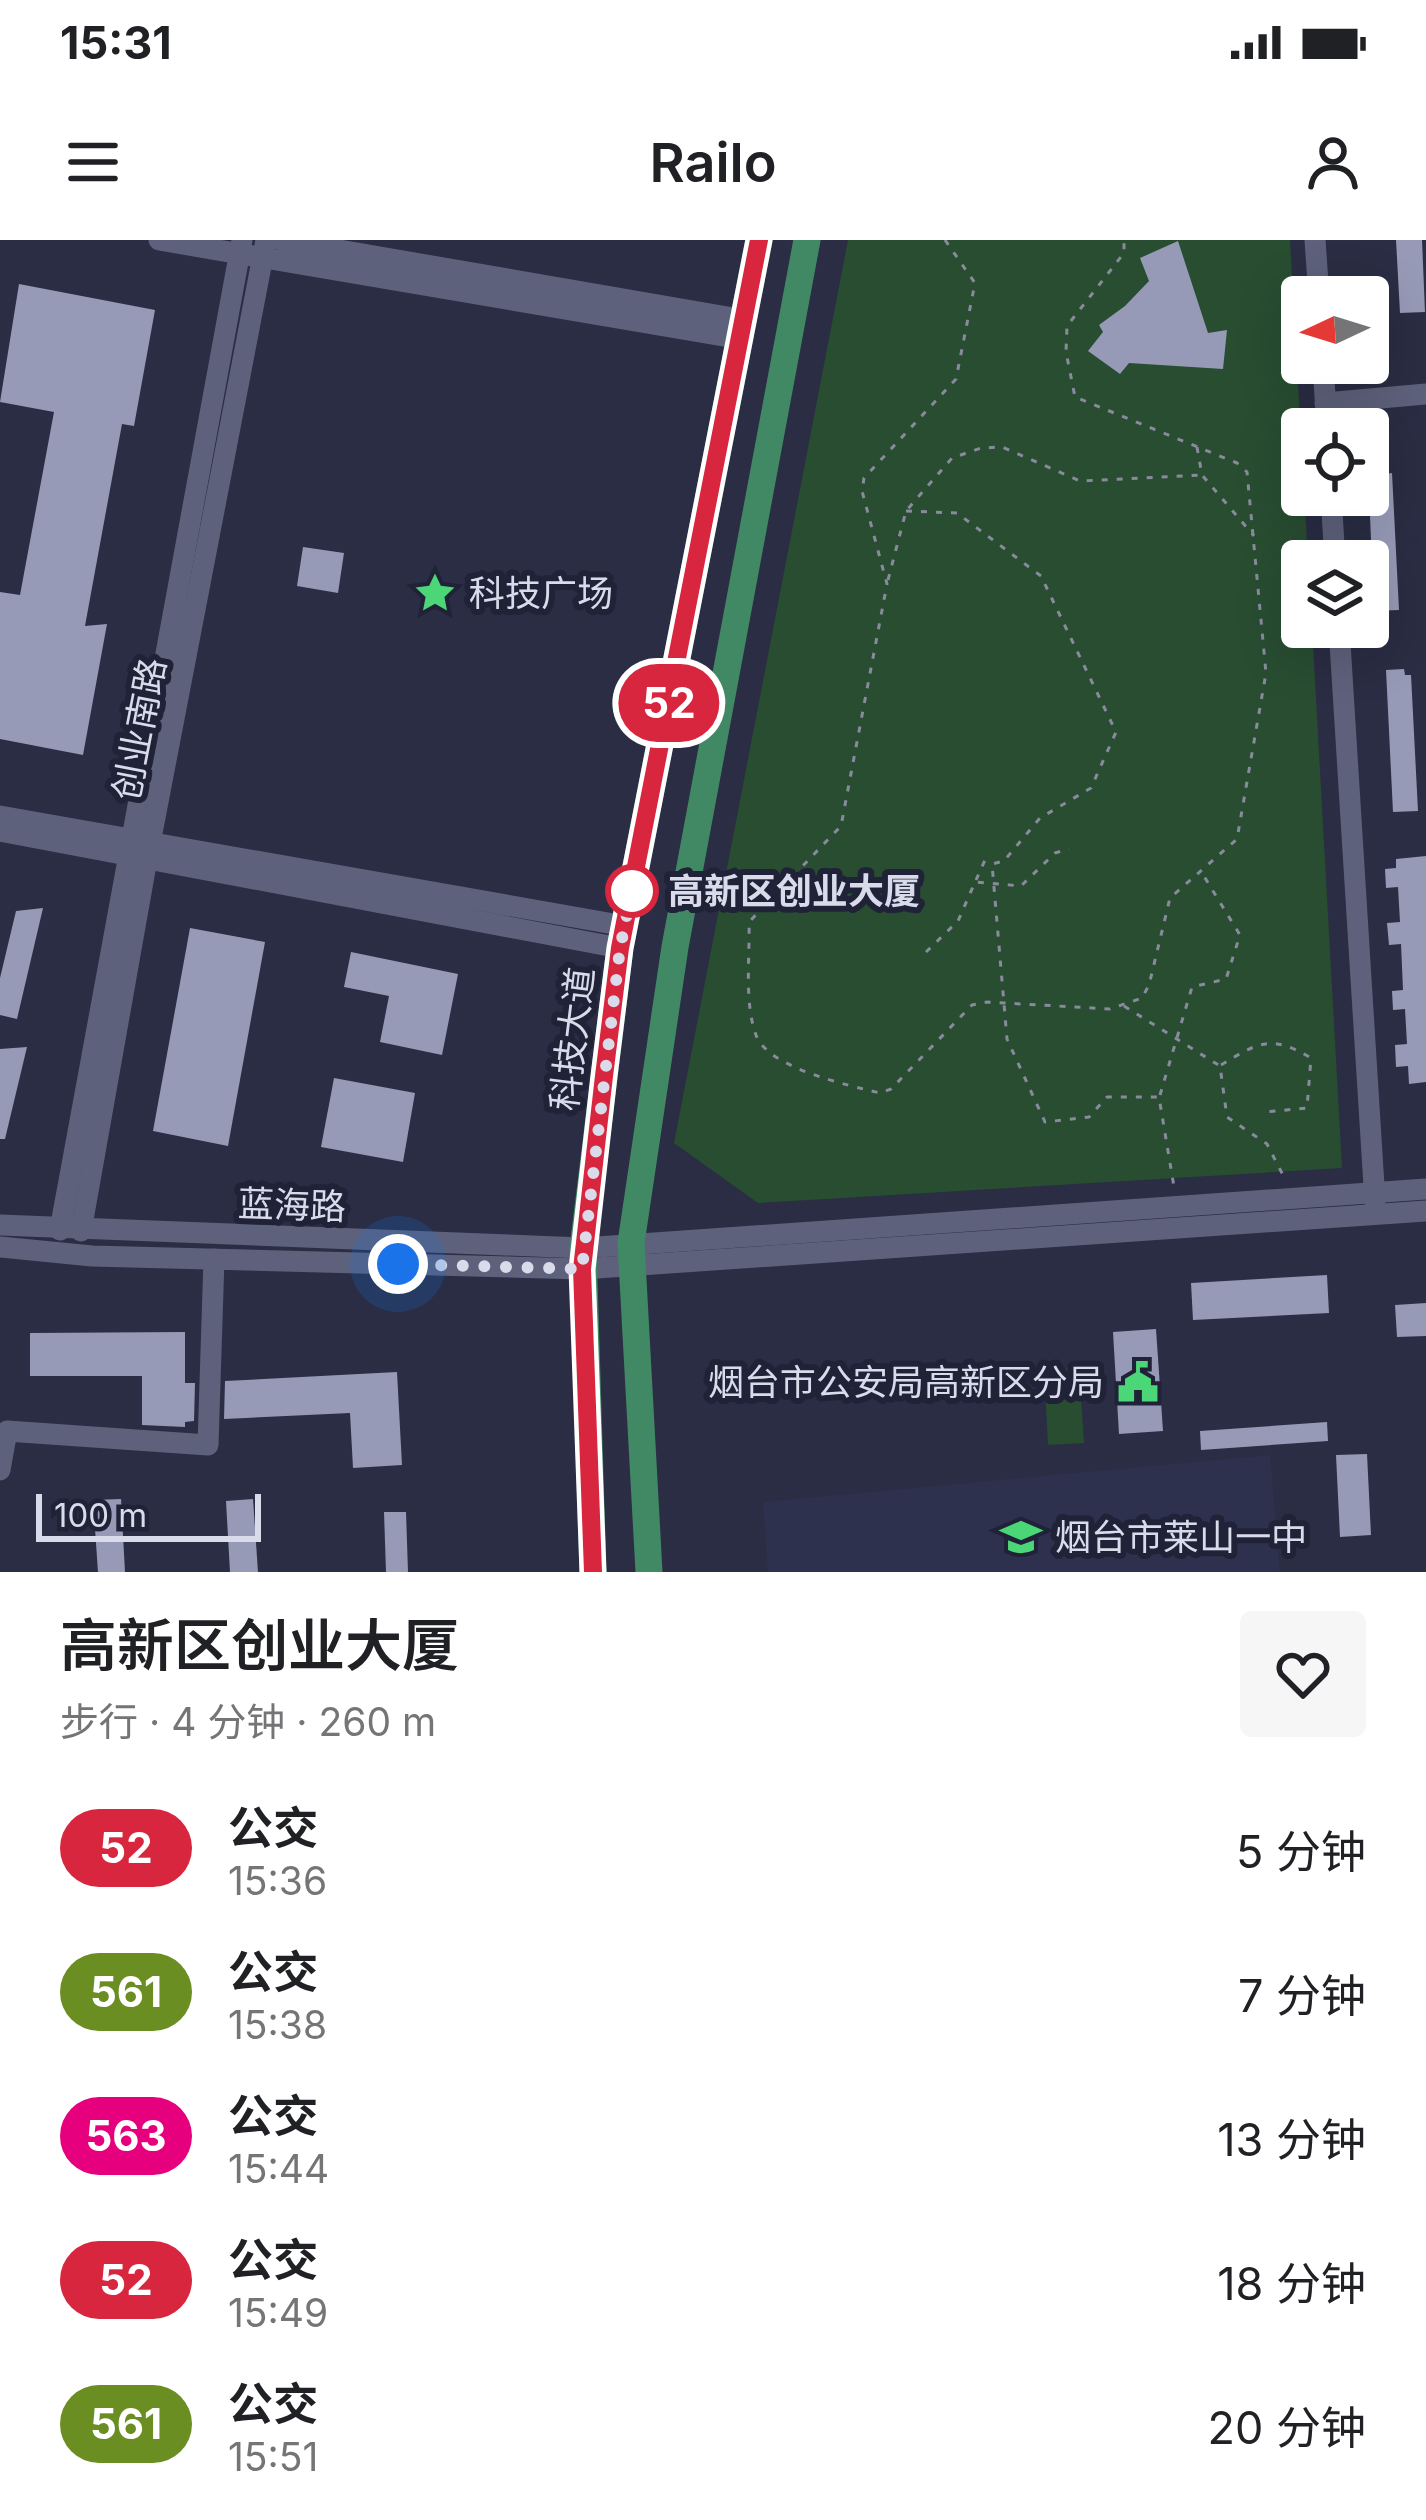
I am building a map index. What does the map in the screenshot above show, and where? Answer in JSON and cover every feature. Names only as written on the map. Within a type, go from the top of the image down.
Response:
[{"type":"main road","name":"科技大道","points":[[593,1572],[582,1258],[623,937],[759,240]]},
{"type":"main road","points":[[649,1572],[631,1255],[675,946],[807,240]]},
{"type":"street","points":[[159,240],[264,248],[743,330]]},
{"type":"street","points":[[281,240],[743,330]]},
{"type":"street","points":[[1315,240],[1317,276]]},
{"type":"street","name":"创业南路","points":[[71,1230],[240,247]]},
{"type":"street","name":"创业南路","points":[[140,848],[264,248]]},
{"type":"street","points":[[1324,384],[1325,408]]},
{"type":"street","points":[[1325,403],[1426,394]]},
{"type":"street","points":[[1340,648],[1375,1204]]},
{"type":"street","points":[[0,816],[140,848],[623,937]]},
{"type":"street","points":[[0,831],[140,848]]},
{"type":"street","points":[[582,1258],[1375,1204],[1426,1190]]},
{"type":"street","points":[[1375,1204],[1426,1211]]},
{"type":"street","name":"蓝海路","points":[[0,1225],[582,1258]]},
{"type":"street","name":"蓝海路","points":[[0,1247],[92,1256],[214,1259],[582,1258]]},
{"type":"street","points":[[0,1470],[7,1431],[208,1445],[214,1259]]},
{"type":"path","points":[[887,584],[862,491],[864,478],[956,379],[975,283],[945,240]]},
{"type":"path","points":[[1124,240],[1124,253],[1067,326],[1066,352],[1075,397],[1238,463],[1247,472],[1266,674],[1237,839],[1170,898],[1142,998],[1124,1006],[972,1005],[891,1089],[880,1093],[776,1060],[754,1032],[749,922],[841,826],[887,584],[906,511],[952,458],[981,448],[1002,447],[1080,481],[1202,475]]},
{"type":"path","points":[[1197,447],[1202,475],[1255,537]]},
{"type":"path","points":[[906,511],[957,513],[1041,576],[1116,732],[1091,788],[1040,818],[1004,861],[992,864],[1006,1039],[1045,1122],[1089,1117],[1107,1097],[1160,1097]]},
{"type":"path","points":[[975,882],[1022,886],[1054,853],[1069,849]]},
{"type":"path","points":[[926,952],[958,921],[985,860]]},
{"type":"path","points":[[1174,1187],[1160,1097],[1192,986],[1226,979],[1240,935],[1201,870]]},
{"type":"path","points":[[1124,1006],[1220,1066]]},
{"type":"path","points":[[1220,1066],[1258,1043],[1286,1043],[1311,1058],[1307,1108],[1265,1112]]},
{"type":"path","points":[[1220,1066],[1227,1117],[1267,1144],[1287,1183]]},
{"type":"shaded area","name":"烟台市莱山一中","points":[[1270,1455],[1280,1572],[768,1572],[763,1502]]},
{"type":"green space","points":[[848,240],[1290,240],[1292,276],[1281,276],[1281,384],[1298,384],[1299,408],[1281,408],[1281,516],[1305,516],[1307,540],[1281,540],[1281,648],[1313,648],[1342,1168],[758,1203],[674,1143]]},
{"type":"green space","points":[[1079,1368],[1084,1443],[1048,1445],[1044,1370]]},
{"type":"building","points":[[1396,240],[1422,240],[1425,312],[1400,313]]},
{"type":"building","points":[[1178,241],[1208,333],[1227,330],[1223,369],[1129,363],[1120,374],[1088,351],[1103,332],[1099,325],[1149,281],[1140,258]]},
{"type":"building","points":[[19,284],[155,310],[134,426],[122,424],[85,626],[107,624],[83,755],[0,739],[0,592],[20,595],[54,412],[0,402]]},
{"type":"building","points":[[1392,473],[1399,610],[1389,610],[1389,540],[1371,540],[1370,516],[1389,516]]},
{"type":"building","points":[[303,547],[344,553],[338,593],[297,586]]},
{"type":"building","points":[[1404,669],[1405,675],[1411,675],[1418,811],[1393,812],[1386,670]]},
{"type":"building","points":[[1426,856],[1426,1082],[1409,1084],[1408,1066],[1396,1067],[1395,1045],[1407,1044],[1405,1009],[1393,1010],[1392,991],[1403,990],[1401,944],[1389,945],[1387,923],[1400,922],[1398,887],[1386,888],[1385,869],[1396,868],[1396,859]]},
{"type":"building","points":[[43,908],[17,1019],[0,1015],[0,978],[16,911]]},
{"type":"building","points":[[190,928],[265,942],[228,1146],[153,1131]]},
{"type":"building","points":[[351,952],[458,974],[442,1055],[380,1042],[389,996],[344,987]]},
{"type":"building","points":[[27,1047],[5,1139],[0,1139],[0,1049]]},
{"type":"building","points":[[334,1078],[415,1093],[403,1162],[321,1147]]},
{"type":"building","points":[[1327,1275],[1329,1313],[1193,1320],[1191,1283]]},
{"type":"building","points":[[1426,1303],[1426,1336],[1397,1337],[1395,1305]]},
{"type":"building","name":"烟台市公安局高新区分局","points":[[1156,1329],[1163,1431],[1119,1434],[1113,1332]]},
{"type":"building","points":[[185,1332],[185,1383],[195,1383],[194,1421],[185,1422],[185,1427],[142,1425],[142,1376],[30,1376],[30,1333]]},
{"type":"building","points":[[397,1372],[402,1465],[353,1468],[350,1413],[224,1419],[225,1381]]},
{"type":"building","points":[[1327,1422],[1328,1441],[1201,1450],[1200,1431]]},
{"type":"building","points":[[1367,1454],[1371,1535],[1340,1537],[1336,1455]]},
{"type":"building","points":[[121,1499],[125,1572],[98,1572],[93,1500]]},
{"type":"building","points":[[253,1499],[258,1572],[230,1572],[226,1501]]},
{"type":"building","points":[[384,1512],[406,1512],[408,1572],[386,1572]]},
{"type":"bus line","name":"52","points":[[593,1572],[582,1269],[604,1076],[620,948],[759,240]]},
{"type":"place","name":"科技广场","points":[[435,593]]},
{"type":"place","name":"高新区创业大厦","points":[[632,891]]},
{"type":"place","name":"烟台市公安局高新区分局","points":[[1138,1382]]},
{"type":"place","name":"烟台市莱山一中","points":[[1021,1537]]},
{"type":"route","points":[[398,1264],[582,1269],[620,948],[634,881],[632,891]]}]
